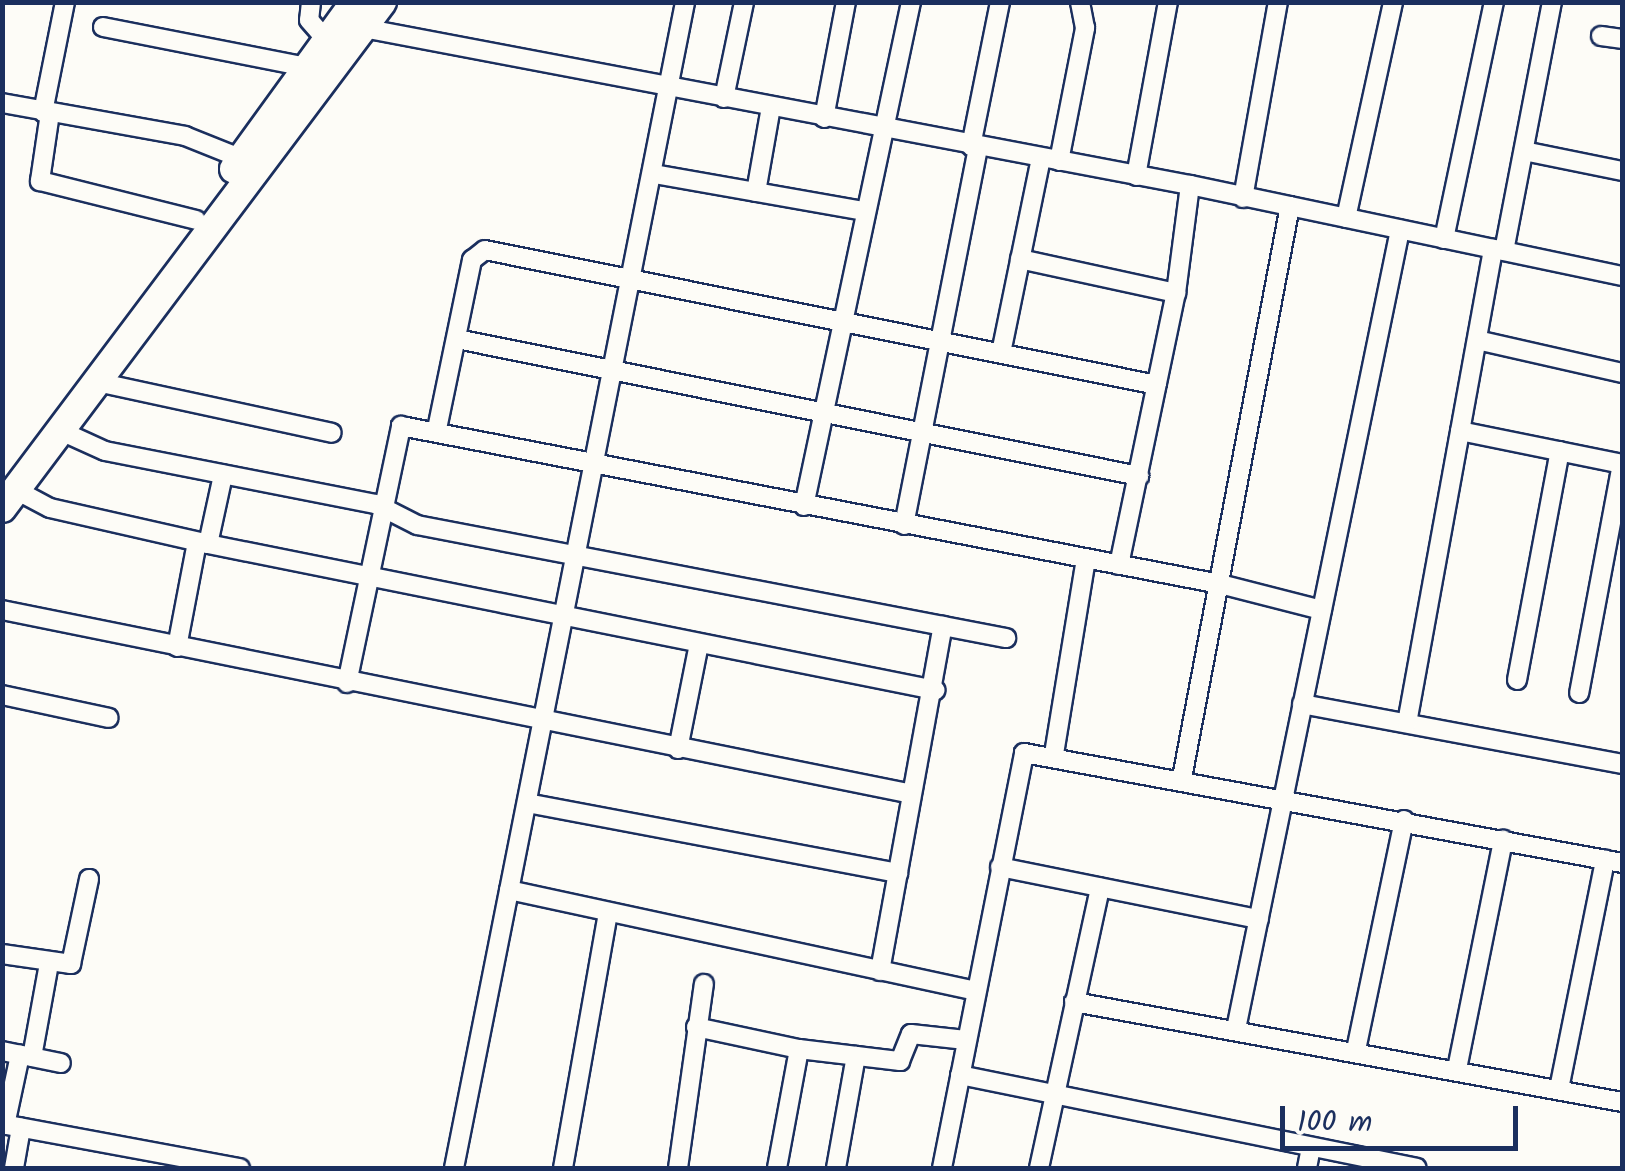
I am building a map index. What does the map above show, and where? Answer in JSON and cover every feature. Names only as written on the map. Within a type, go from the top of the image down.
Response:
[{"type":"main road","points":[[7,492],[196,220],[251,162],[307,67],[327,41],[382,2]]},
{"type":"main road","points":[[7,492],[61,431],[359,15]]},
{"type":"street","points":[[65,2],[46,112],[40,180],[196,220]]},
{"type":"street","points":[[310,2],[309,18],[327,41]]},
{"type":"street","points":[[454,1168],[617,372],[685,2]]},
{"type":"street","points":[[724,98],[744,2]]},
{"type":"street","points":[[824,118],[846,2]]},
{"type":"street","points":[[804,506],[910,2]]},
{"type":"street","points":[[904,525],[944,341],[1000,2]]},
{"type":"street","points":[[1001,353],[1020,259],[1084,28],[1080,2]]},
{"type":"street","points":[[1136,176],[1168,2]]},
{"type":"street","points":[[1243,198],[1278,2]]},
{"type":"street","points":[[1346,218],[1392,2]]},
{"type":"street","points":[[1444,239],[1494,2]]},
{"type":"street","points":[[1407,724],[1477,340],[1524,150],[1552,2]]},
{"type":"street","points":[[359,15],[669,87],[1190,185],[1622,276]]},
{"type":"street","points":[[103,27],[307,67]]},
{"type":"street","points":[[1601,36],[1622,40]]},
{"type":"street","points":[[2,103],[176,134],[251,162]]},
{"type":"street","points":[[756,192],[772,108]]},
{"type":"street","points":[[1524,150],[1622,171]]},
{"type":"street","points":[[654,174],[864,211]]},
{"type":"street","points":[[1120,565],[1176,293],[1190,185]]},
{"type":"street","points":[[1182,778],[1290,206]]},
{"type":"street","points":[[1236,1030],[1400,230]]},
{"type":"street","points":[[437,429],[472,260],[482,250],[1157,385]]},
{"type":"street","points":[[1020,259],[1176,293]]},
{"type":"street","points":[[458,339],[1139,476]]},
{"type":"street","points":[[1477,340],[1622,374]]},
{"type":"street","points":[[97,382],[332,433]]},
{"type":"street","points":[[347,683],[396,429],[437,429],[596,468],[1220,584],[1322,610]]},
{"type":"street","points":[[61,431],[105,451],[379,506],[417,525],[1006,638]]},
{"type":"street","points":[[1460,431],[1622,464],[1579,693]]},
{"type":"street","points":[[1518,680],[1560,452]]},
{"type":"street","points":[[177,647],[223,475]]},
{"type":"street","points":[[7,492],[50,508],[202,543],[935,690]]},
{"type":"street","points":[[1054,754],[1086,559]]},
{"type":"street","points":[[2,610],[543,724],[912,794]]},
{"type":"street","points":[[880,970],[944,626]]},
{"type":"street","points":[[678,749],[699,644]]},
{"type":"street","points":[[2,695],[109,718]]},
{"type":"street","points":[[1302,704],[1622,764]]},
{"type":"street","points":[[942,1168],[1024,753],[1054,754],[1283,796],[1614,862],[1559,1089]]},
{"type":"street","points":[[527,802],[898,873]]},
{"type":"street","points":[[1356,1050],[1404,820]]},
{"type":"street","points":[[1456,1070],[1503,840]]},
{"type":"street","points":[[1000,866],[1259,919]]},
{"type":"street","points":[[2,954],[73,962],[89,880]]},
{"type":"street","points":[[1039,1168],[1100,888]]},
{"type":"street","points":[[510,890],[976,991]]},
{"type":"street","points":[[563,1168],[608,912]]},
{"type":"street","points":[[14,1168],[9,1126],[18,1054],[49,962]]},
{"type":"street","points":[[678,1168],[704,984]]},
{"type":"street","points":[[1074,1002],[1356,1050],[1622,1102]]},
{"type":"street","points":[[696,1026],[799,1049],[902,1061],[911,1034],[966,1040]]},
{"type":"street","points":[[778,1168],[799,1049]]},
{"type":"street","points":[[18,1054],[61,1063]]},
{"type":"street","points":[[836,1168],[856,1056]]},
{"type":"street","points":[[960,1076],[1417,1168]]},
{"type":"street","points":[[9,1126],[234,1168]]},
{"type":"street","points":[[1307,1168],[1311,1147]]},
{"type":"street","points":[[136,1168],[140,1149]]}]
